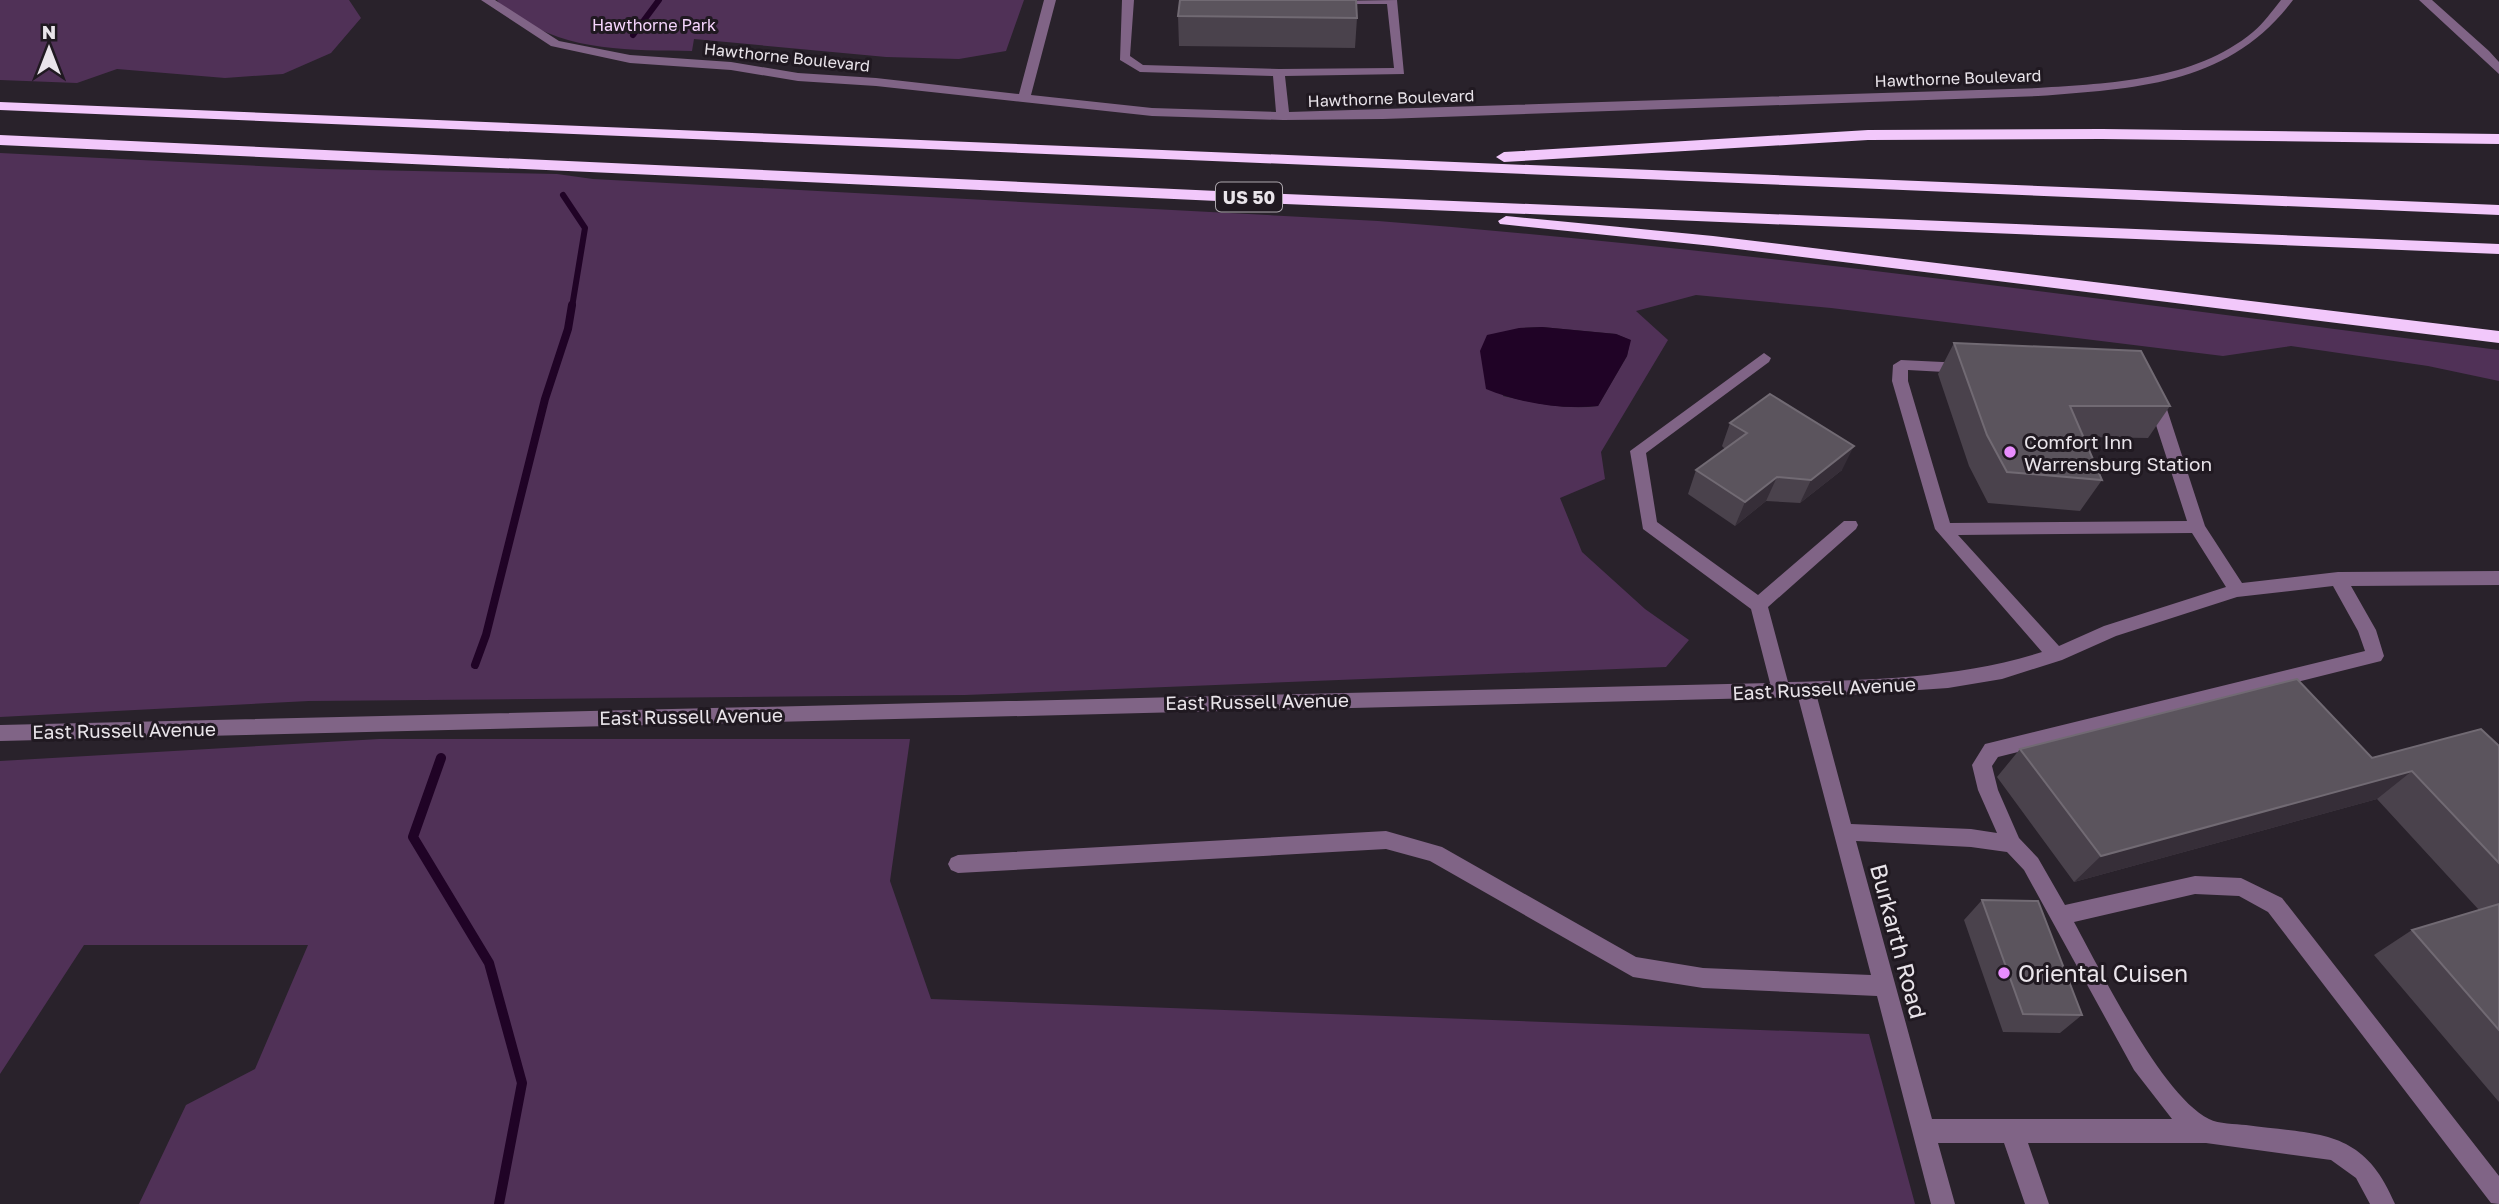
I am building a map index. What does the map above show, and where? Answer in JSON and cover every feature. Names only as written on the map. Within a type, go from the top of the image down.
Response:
[{"type":"highway","name":"US 50","points":[[0,106],[2499,210]]},
{"type":"highway","points":[[1401,164],[1868,135],[2102,134],[2499,139]]},
{"type":"highway","name":"US 50","points":[[0,140],[1285,199],[2499,249]]},
{"type":"highway","points":[[1285,199],[1713,242],[2499,337]]},
{"type":"street","name":"Hawthorne Boulevard","points":[[488,0],[555,44],[630,59],[731,66],[798,77],[889,83],[1152,112],[1283,116],[1383,115],[2038,92],[2112,86],[2168,77],[2227,55],[2257,35],[2287,0]]},
{"type":"street","points":[[1024,99],[1050,0]]},
{"type":"street","points":[[1128,0],[1124,57],[1140,68],[1279,73],[1400,71],[1392,1],[1313,1]]},
{"type":"street","points":[[2425,0],[2485,53],[2499,70]]},
{"type":"street","points":[[1279,73],[1283,116]]},
{"type":"street","points":[[1764,359],[1638,451],[1649,525],[1759,605],[1781,692]]},
{"type":"street","points":[[1981,369],[1901,365],[1900,381],[1943,529],[2056,655]]},
{"type":"street","points":[[2139,380],[2151,385],[2197,527],[2237,590]]},
{"type":"street","points":[[1759,605],[1850,524]]},
{"type":"street","points":[[1943,529],[2197,527]]},
{"type":"street","name":"East Russell Avenue","points":[[0,733],[1655,691],[1805,691],[1948,681],[2002,672],[2056,655],[2110,631],[2237,590],[2339,579],[2499,578]]},
{"type":"street","points":[[2206,1131],[2174,1107],[2142,1062],[2031,864],[2012,844],[1988,790],[1982,765],[1992,750],[2375,656],[2367,630],[2339,579]]},
{"type":"street","name":"Burkarth Road","points":[[1805,691],[1943,1204]]},
{"type":"street","points":[[1843,832],[1971,838],[2012,844]]},
{"type":"street","points":[[958,864],[1386,840],[1435,853],[1633,967],[1703,978],[1884,986]]},
{"type":"street","points":[[2060,916],[2195,885],[2241,887],[2275,905],[2499,1195]]},
{"type":"street","points":[[1923,1131],[2206,1131],[2335,1149],[2364,1170],[2383,1204]]},
{"type":"street","points":[[2012,1131],[2037,1204]]},
{"type":"green space","points":[[0,0],[349,0],[361,18],[331,53],[283,74],[225,78],[117,69],[77,83],[0,80]]},
{"type":"green space","name":"Hawthorne Park","points":[[497,0],[1024,0],[1006,51],[959,59],[886,57],[694,39],[692,51],[602,47],[558,37],[506,10]]},
{"type":"green space","points":[[0,153],[320,169],[557,174],[593,179],[1378,221],[1799,262],[2499,350],[2499,381],[2428,366],[2291,346],[2223,356],[1831,308],[1696,295],[1636,311],[1668,340],[1601,452],[1605,479],[1560,498],[1582,552],[1645,609],[1689,640],[1666,667],[965,695],[309,701],[0,717]],"holes":[[[1542,327],[1616,334],[1630,340],[1627,356],[1598,406],[1562,406],[1503,396],[1519,328]]]},
{"type":"green space","points":[[379,739],[910,739],[890,881],[931,999],[1869,1034],[1915,1204],[139,1204],[186,1105],[255,1069],[308,945],[84,945],[0,1074],[0,761]]},
{"type":"shaded area","points":[[1542,327],[1616,334],[1631,340],[1627,356],[1598,406],[1540,404],[1486,389],[1480,351],[1487,335],[1519,328]]},
{"type":"building","points":[[1180,0],[1356,0],[1357,18],[1178,16]]},
{"type":"building","points":[[1954,343],[2141,351],[2170,406],[2070,406],[2102,480],[2007,472],[1987,435]]},
{"type":"building","points":[[1770,394],[1854,446],[1811,480],[1777,477],[1745,502],[1696,470],[1747,433],[1730,423]]},
{"type":"building","points":[[2297,679],[2372,758],[2481,729],[2499,746],[2499,863],[2412,771],[2101,856],[2020,749]]},
{"type":"building","points":[[1982,900],[2038,901],[2082,1015],[2023,1014]]},
{"type":"building","points":[[2499,904],[2499,1030],[2412,930]]},
{"type":"waterway","points":[[633,35],[659,0]]},
{"type":"waterway","points":[[563,195],[585,228],[572,307]]},
{"type":"waterway","points":[[475,665],[486,635],[545,399],[568,329],[572,305]]},
{"type":"waterway","points":[[441,758],[413,837],[489,963],[522,1083],[499,1204]]},
{"type":"place","name":"Comfort Inn Warrensburg Station","points":[[2010,452]]},
{"type":"place","name":"Oriental Cuisen","points":[[2004,973]]}]
